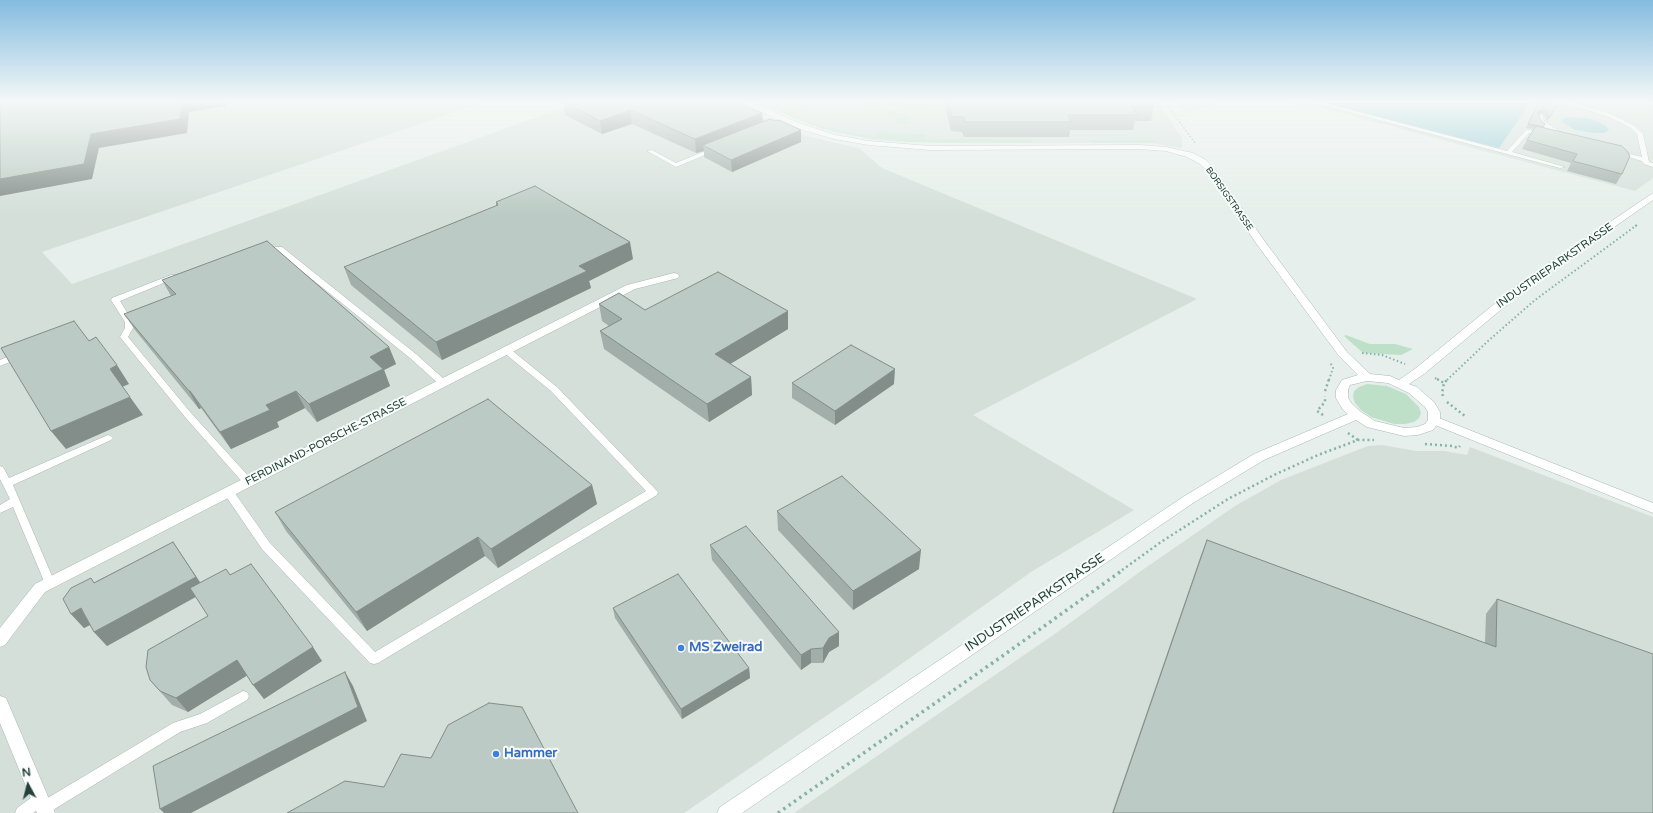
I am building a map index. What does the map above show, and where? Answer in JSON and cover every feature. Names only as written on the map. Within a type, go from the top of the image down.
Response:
[{"type":"street","name":"BORSIGSTRASSE","points":[[853,140],[893,146],[930,148],[1166,149],[1190,155],[1203,162],[1211,170],[1259,241],[1343,354],[1367,377]]},
{"type":"street","name":"INDUSTRIEPARKSTRASSE","points":[[1401,384],[1420,371],[1524,285],[1653,196]]},
{"type":"street","name":"FERDINAND-PORSCHE-STRASSE","points":[[0,640],[40,588],[631,287],[674,276]]},
{"type":"street","points":[[1367,377],[1378,378],[1401,384],[1423,397],[1430,405],[1434,412],[1434,420],[1429,427],[1418,431],[1404,432],[1371,424],[1357,416],[1347,407],[1342,398],[1342,390],[1346,383],[1355,379],[1367,377]]},
{"type":"street","name":"INDUSTRIEPARKSTRASSE","points":[[726,813],[1188,500],[1259,457],[1357,416]]},
{"type":"street","points":[[1434,420],[1653,508]]},
{"type":"street","points":[[0,703],[43,807]]},
{"type":"lane","points":[[1458,140],[1562,167]]},
{"type":"lane","points":[[1508,153],[1520,140]]},
{"type":"lane","points":[[1641,140],[1646,163],[1653,165]]},
{"type":"lane","points":[[650,151],[676,165],[720,147]]},
{"type":"lane","points":[[1608,150],[1646,160]]},
{"type":"lane","points":[[258,248],[271,247],[279,249],[413,356],[443,383]]},
{"type":"lane","points":[[180,275],[115,300],[129,322],[129,328],[124,337],[188,416],[248,482]]},
{"type":"lane","points":[[228,492],[266,546],[374,659],[653,492],[554,389],[506,350]]},
{"type":"lane","points":[[0,363],[25,353]]},
{"type":"lane","points":[[7,483],[108,438]]},
{"type":"lane","points":[[0,469],[16,501],[50,583]]},
{"type":"lane","points":[[0,508],[16,501]]},
{"type":"lane","points":[[22,813],[43,807],[177,727],[203,719],[243,696]]},
{"type":"path","points":[[1190,155],[1196,149],[1193,140]]},
{"type":"path","points":[[1418,444],[1437,444],[1458,448],[1470,435],[1477,423],[1457,411],[1446,402],[1442,393],[1444,383],[1488,340],[1534,300],[1640,222]]},
{"type":"path","points":[[1358,440],[1317,411],[1325,402],[1325,388],[1333,368],[1326,356],[1369,352],[1382,355],[1444,383]]},
{"type":"path","points":[[778,813],[1001,657],[1161,542],[1228,499],[1274,475],[1318,455],[1358,440],[1379,440]]},
{"type":"shaded area","points":[[0,140],[373,140],[42,252],[72,284],[473,140],[823,140],[859,148],[882,168],[1197,299],[973,415],[1134,510],[1031,572],[886,675],[684,813],[0,813]]},
{"type":"shaded area","points":[[875,140],[1182,140],[1182,148],[1150,143],[941,143]]},
{"type":"shaded area","points":[[1442,140],[1653,140],[1653,178],[1635,191]]},
{"type":"shaded area","points":[[1382,445],[1416,451],[1444,451],[1467,455],[1470,447],[1653,517],[1653,813],[794,813],[1059,631],[1141,571],[1235,506],[1281,480],[1368,446]]},
{"type":"green space","points":[[883,140],[1031,140],[1032,143],[906,142]]},
{"type":"green space","points":[[1089,140],[1155,140],[1158,142],[1094,143]]},
{"type":"green space","points":[[1346,335],[1370,344],[1395,344],[1413,349],[1401,355],[1363,353],[1344,336]]},
{"type":"green space","points":[[1367,384],[1387,386],[1406,394],[1419,407],[1421,413],[1419,418],[1414,422],[1394,424],[1371,417],[1361,410],[1355,403],[1353,397],[1354,391]]},
{"type":"water","points":[[1468,140],[1505,140],[1499,148]]},
{"type":"building","points":[[0,140],[90,140],[84,164],[0,179]]},
{"type":"building","points":[[716,140],[778,140],[731,160],[703,145]]},
{"type":"building","points":[[1527,140],[1596,140],[1622,146],[1630,156],[1622,174],[1573,161],[1577,154]]},
{"type":"building","points":[[535,186],[630,242],[579,266],[587,271],[436,342],[344,267],[498,205],[496,202]]},
{"type":"building","points":[[267,241],[389,347],[370,357],[383,369],[309,404],[296,391],[266,405],[270,410],[220,432],[190,391],[124,314],[176,294],[162,280]]},
{"type":"building","points":[[718,272],[788,311],[715,354],[751,377],[707,404],[600,331],[622,319],[599,304],[619,293],[645,310]]},
{"type":"building","points":[[74,321],[89,341],[96,337],[117,365],[110,369],[130,397],[51,431],[1,348]]},
{"type":"building","points":[[851,345],[895,369],[835,411],[792,383]]},
{"type":"building","points":[[488,399],[592,485],[491,549],[478,537],[356,612],[275,512]]},
{"type":"building","points":[[842,476],[921,550],[853,591],[777,511]]},
{"type":"building","points":[[746,526],[839,632],[829,638],[823,648],[811,649],[801,655],[710,545]]},
{"type":"building","points":[[1207,540],[1496,647],[1497,599],[1653,654],[1653,813],[1113,813]]},
{"type":"building","points":[[173,542],[196,577],[94,632],[81,608],[71,614],[63,599],[71,588],[91,578],[94,583]]},
{"type":"building","points":[[251,564],[313,647],[253,685],[237,660],[176,698],[160,691],[150,680],[146,667],[148,650],[208,616],[190,588],[226,569],[230,575]]},
{"type":"building","name":"MS Zweirad","points":[[678,574],[749,668],[681,709],[613,608]]},
{"type":"building","points":[[345,672],[358,707],[160,809],[153,766]]},
{"type":"building","name":"Hammer","points":[[489,703],[522,707],[578,813],[287,813],[345,781],[384,787],[401,754],[431,758],[448,725]]},
{"type":"place","name":"MS Zweirad","points":[[681,648]]},
{"type":"place","name":"Hammer","points":[[496,754]]}]
